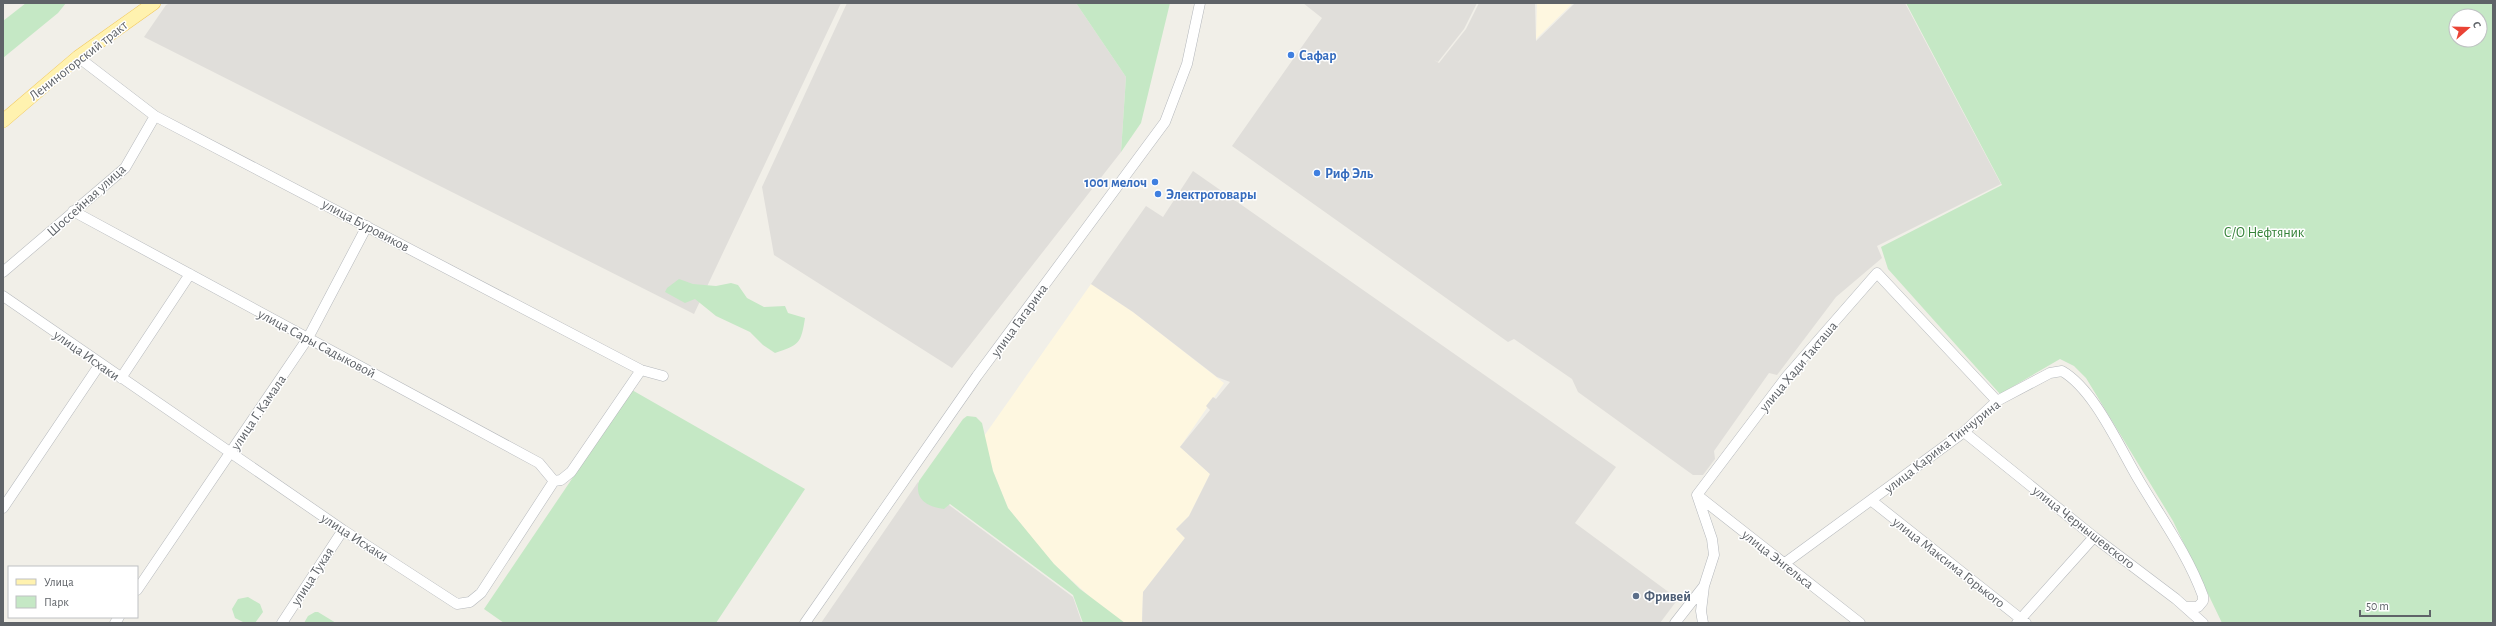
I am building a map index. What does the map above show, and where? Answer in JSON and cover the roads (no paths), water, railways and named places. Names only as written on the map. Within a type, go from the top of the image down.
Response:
[{"type":"main road","name":"Лениногорский тракт","points":[[3,120],[78,57],[154,3]]},
{"type":"street","name":"улица Гагарина","points":[[805,623],[977,376],[1165,122],[1187,64],[1200,3]]},
{"type":"street","name":"улица Буровиков","points":[[78,57],[155,116],[641,370],[664,376]]},
{"type":"street","name":"Шоссейная улица","points":[[3,272],[125,168],[155,116]]},
{"type":"street","name":"улица Сары Садыковой","points":[[73,211],[539,464],[554,481]]},
{"type":"street","name":"улица Г. Камала","points":[[138,589],[308,338],[367,226]]},
{"type":"street","name":"улица Хади Такташа","points":[[1697,495],[1787,376],[1877,273],[1997,401]]},
{"type":"street","points":[[121,378],[190,274]]},
{"type":"street","name":"улица Исхаки","points":[[3,296],[343,530],[457,604],[465,604],[481,593],[554,481],[561,480],[571,472],[641,370]]},
{"type":"street","points":[[3,508],[100,364]]},
{"type":"street","name":"улица Карима Тинчурина","points":[[1785,563],[1872,501],[1964,432],[1997,401],[2055,371],[2062,371],[2075,380],[2103,416],[2180,546],[2203,596],[2203,601],[2198,608],[2186,607]]},
{"type":"street","name":"улица Чернышевского","points":[[1964,432],[2094,537],[2186,607],[2203,623]]},
{"type":"street","points":[[1697,495],[1712,539],[1714,555],[1704,586],[1701,611],[1703,623]]},
{"type":"street","name":"улица Энгельса","points":[[1697,495],[1860,623]]},
{"type":"street","name":"улица Максима Горького","points":[[1872,501],[2021,622]]},
{"type":"street","name":"улица Тукая","points":[[282,623],[343,530]]},
{"type":"street","points":[[2021,622],[2094,537]]},
{"type":"street","points":[[1675,623],[1704,586]]},
{"type":"place","name":"Сафар","points":[[1291,55]]},
{"type":"place","name":"Риф Эль","points":[[1317,173]]},
{"type":"place","name":"1001 мелоч","points":[[1155,182]]},
{"type":"place","name":"Электротовары","points":[[1158,194]]},
{"type":"place","name":"Фривей","points":[[1636,596]]},
{"type":"park label","name":"С/О Нефтяник","points":[[2264,232]]}]
